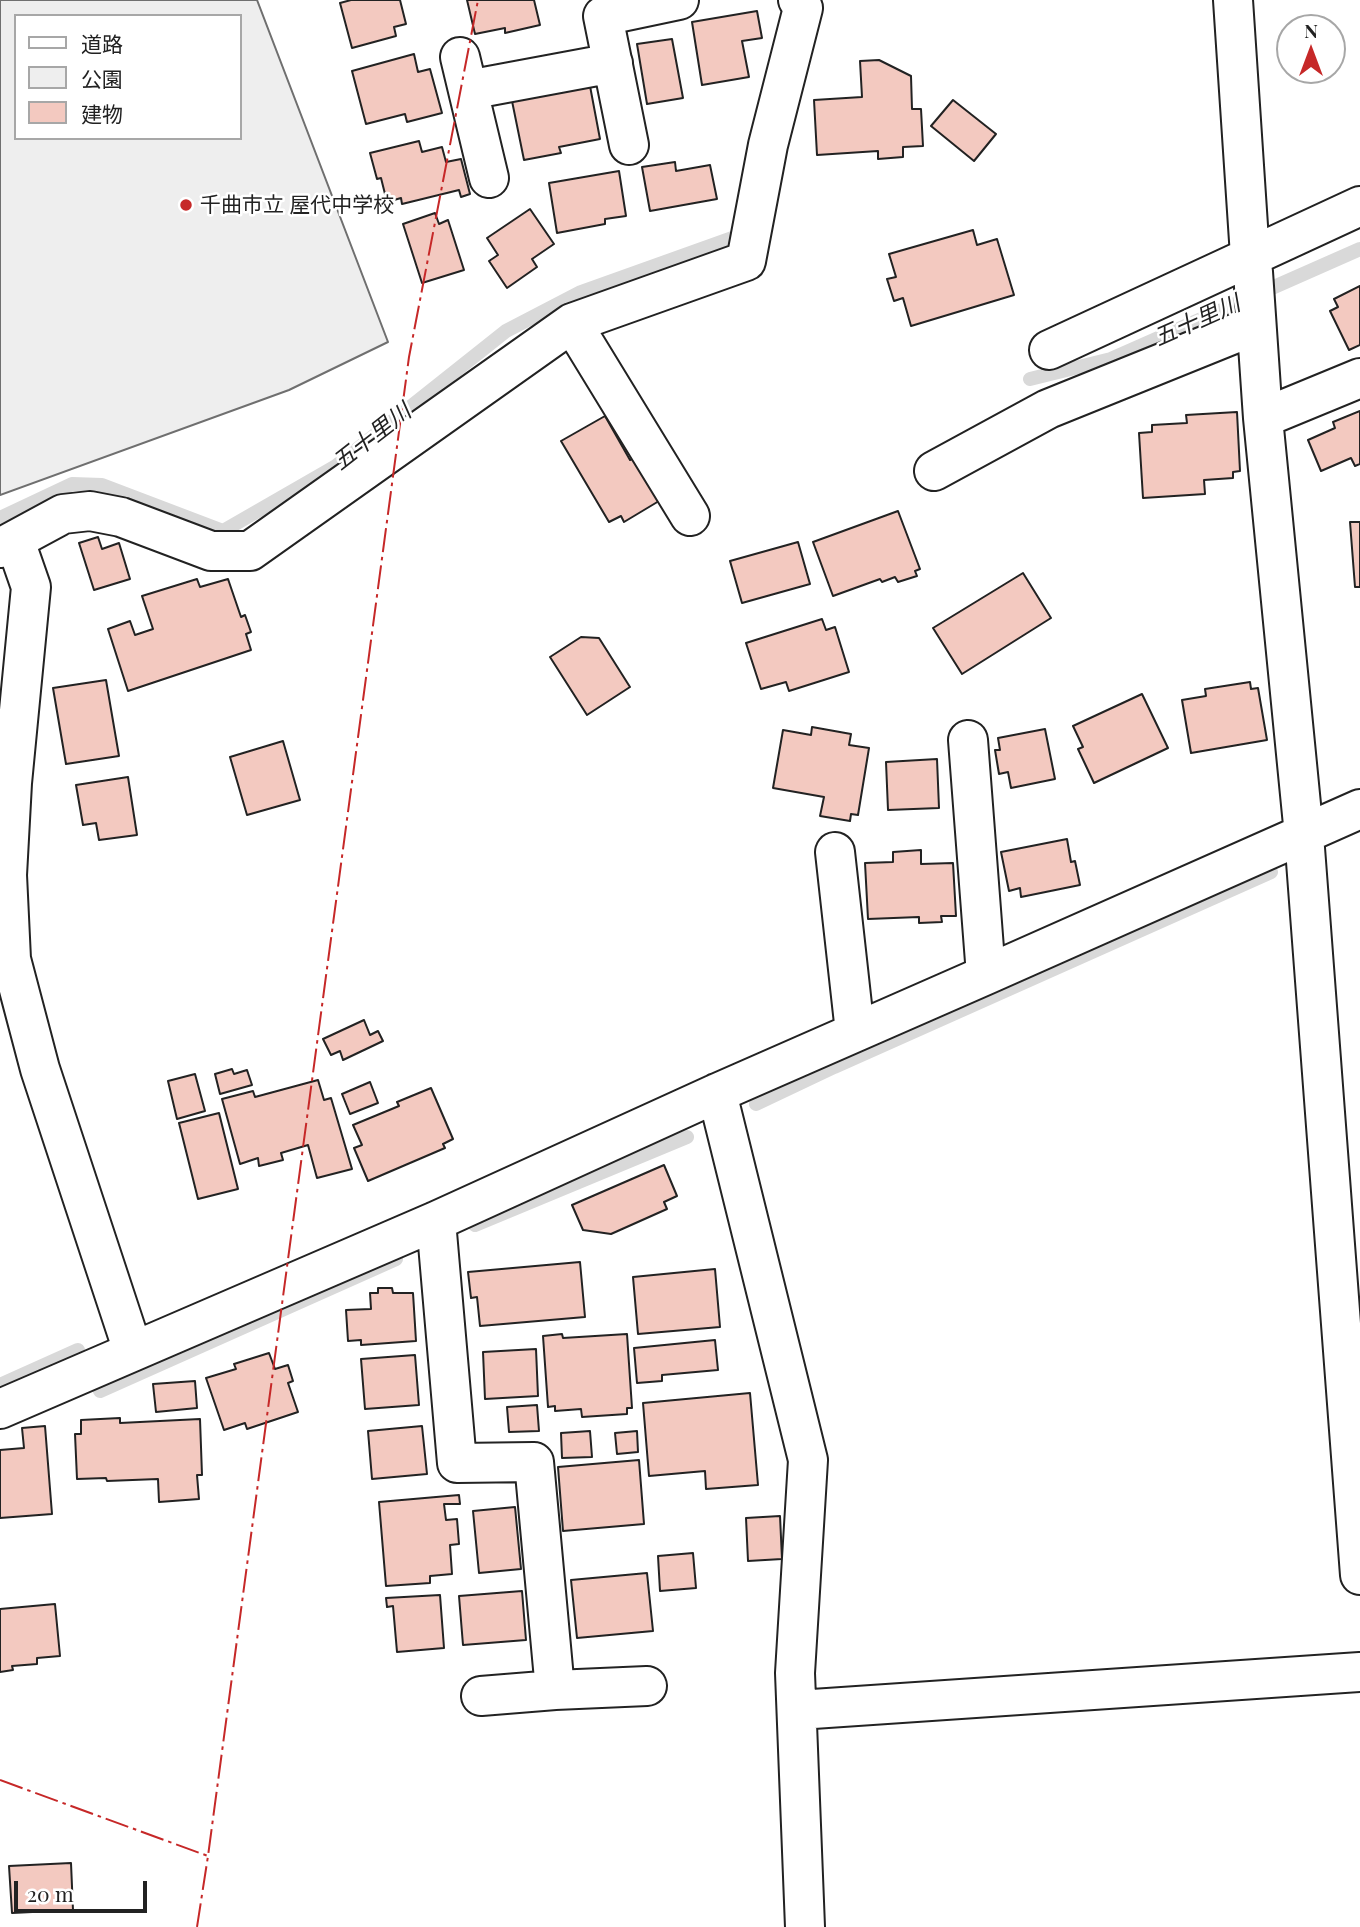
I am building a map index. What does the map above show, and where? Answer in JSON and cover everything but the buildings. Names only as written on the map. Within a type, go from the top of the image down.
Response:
[{"type":"street","points":[[629,145],[603,16],[679,0]]},
{"type":"street","points":[[133,1351],[40,1069],[11,958],[7,875],[12,783],[31,587],[8,544],[64,514],[90,511],[121,517],[211,551],[250,551],[572,323],[746,261],[768,145],[803,8],[797,0]]},
{"type":"street","points":[[1233,0],[1263,418],[1304,835],[1360,1575]]},
{"type":"street","points":[[489,178],[464,74],[613,63]]},
{"type":"street","points":[[934,471],[1048,409],[1253,290],[1360,206]]},
{"type":"street","points":[[1049,350],[1253,290]]},
{"type":"street","points":[[572,323],[690,516]]},
{"type":"street","points":[[1263,418],[1360,378]]},
{"type":"street","points":[[968,740],[986,975]]},
{"type":"street","points":[[0,1409],[436,1221],[717,1093],[1360,809]]},
{"type":"street","points":[[835,852],[855,1032]]},
{"type":"street","points":[[717,1093],[808,1460],[795,1673],[805,1927]]},
{"type":"street","points":[[436,1221],[457,1463],[534,1462],[555,1690]]},
{"type":"street","points":[[797,1710],[1360,1672]]},
{"type":"street","points":[[481,1696],[648,1686]]},
{"type":"green space","name":"千曲市立 屋代中学校","points":[[0,0],[257,0],[388,342],[289,390],[0,495]]},
{"type":"waterway","name":"五十里川","points":[[0,518],[72,484],[102,485],[223,531],[336,466],[506,331],[581,292],[732,238]]},
{"type":"waterway","name":"五十里川","points":[[1030,379],[1111,359],[1360,249]]},
{"type":"waterway","points":[[756,1104],[1271,872]]},
{"type":"waterway","points":[[475,1225],[687,1137]]},
{"type":"waterway","points":[[100,1391],[396,1259]]},
{"type":"waterway","points":[[0,1385],[78,1350]]},
{"type":"power","points":[[197,1927],[409,357],[478,0]]},
{"type":"power","points":[[0,1780],[208,1856]]},
{"type":"place","name":"千曲市立 屋代中学校","points":[[186,205]]}]
